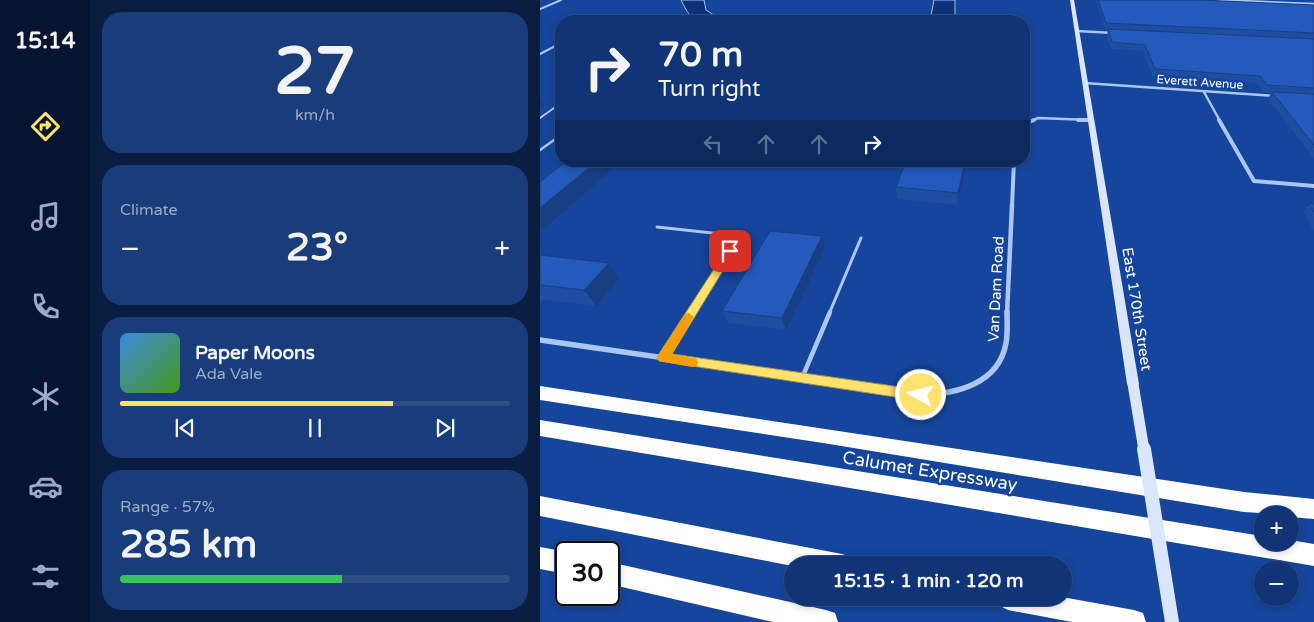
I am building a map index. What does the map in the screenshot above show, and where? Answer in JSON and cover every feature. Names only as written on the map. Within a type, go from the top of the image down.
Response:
[{"type":"highway","points":[[540,393],[823,435],[1244,502],[1314,510]]},
{"type":"highway","name":"Calumet Expressway","points":[[540,428],[1314,555]]},
{"type":"highway","points":[[540,506],[796,556]]},
{"type":"highway","points":[[540,558],[555,561]]},
{"type":"highway","points":[[620,575],[826,622]]},
{"type":"highway","points":[[1050,606],[1134,622]]},
{"type":"street","name":"East 170th Street","points":[[1072,0],[1132,384],[1172,622]]},
{"type":"street","points":[[1219,0],[1314,4]]},
{"type":"street","points":[[1077,31],[1117,33]]},
{"type":"street","name":"Everett Avenue","points":[[1084,83],[1277,96]]},
{"type":"street","points":[[1204,92],[1254,181],[1314,186]]},
{"type":"street","points":[[1030,120],[1047,118],[1090,120]]},
{"type":"street","name":"Van Dam Road","points":[[540,340],[921,395],[941,395],[962,391],[980,381],[996,368],[1006,344],[1014,167]]},
{"type":"lane","points":[[540,9],[561,0]]},
{"type":"lane","points":[[540,54],[555,46]]},
{"type":"lane","points":[[540,118],[555,107]]},
{"type":"lane","points":[[540,150],[555,139]]},
{"type":"lane","points":[[657,227],[740,236],[663,358]]},
{"type":"lane","points":[[802,378],[861,238]]},
{"type":"water","points":[[681,0],[704,0],[706,10],[714,15],[690,15]]},
{"type":"water","points":[[934,0],[955,0],[955,15],[931,15]]},
{"type":"building","points":[[1098,0],[1200,0],[1314,5],[1314,33],[1106,23]]},
{"type":"building","points":[[1108,29],[1314,39],[1314,88],[1267,85],[1260,76],[1155,69],[1145,45],[1112,42]]},
{"type":"building","points":[[1272,92],[1314,94],[1314,145]]},
{"type":"building","points":[[559,167],[590,167],[540,208],[540,182]]},
{"type":"building","points":[[904,167],[964,167],[958,193],[896,187]]},
{"type":"building","points":[[1309,204],[1314,204],[1314,212]]},
{"type":"building","points":[[770,231],[822,236],[782,318],[722,311]]},
{"type":"building","points":[[540,255],[609,263],[584,290],[540,285]]},
{"type":"slow traffic","points":[[689,317],[663,358],[692,362]]},
{"type":"route","points":[[730,251],[663,358],[921,395]]}]
